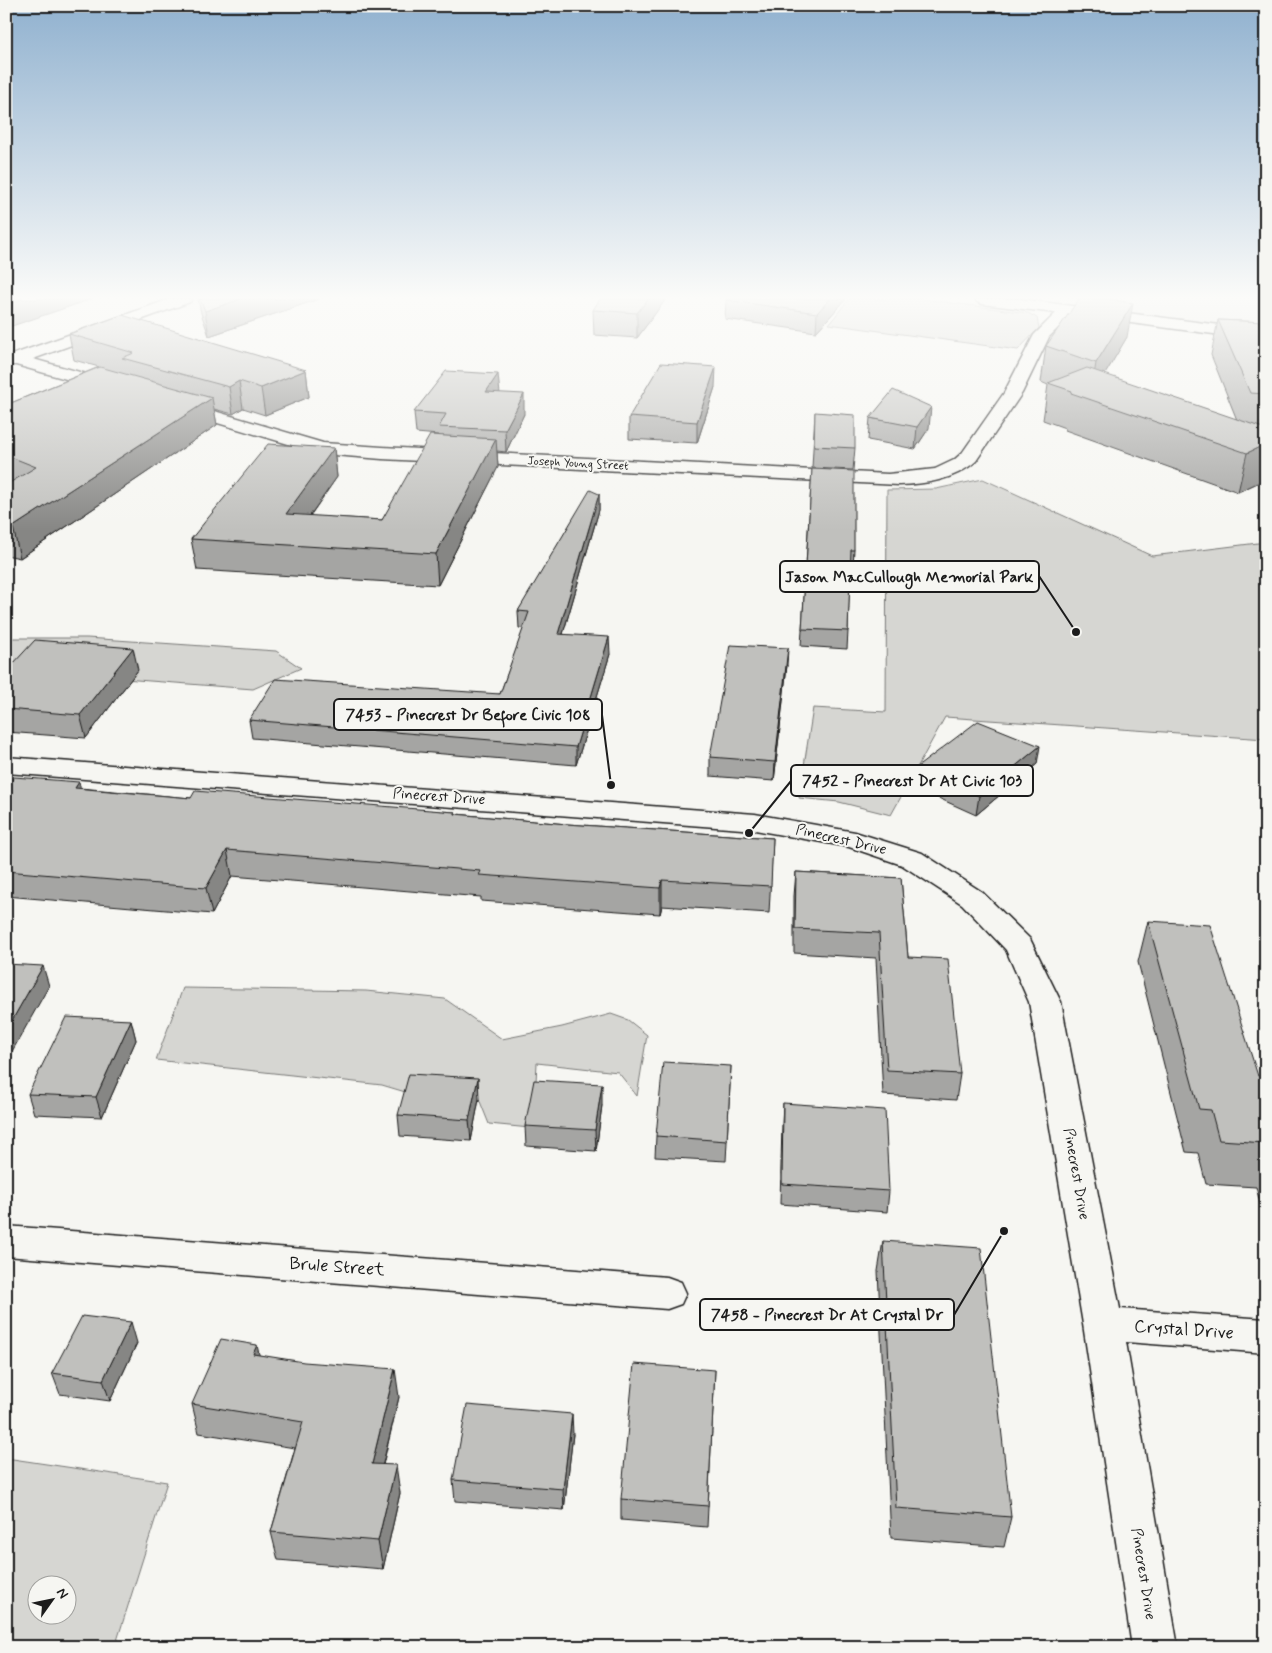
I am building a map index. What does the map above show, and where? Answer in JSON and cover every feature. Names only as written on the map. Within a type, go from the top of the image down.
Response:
[{"type":"street","points":[[67,376],[126,391]]},
{"type":"street","name":"Joseph Young Street","points":[[160,400],[322,448],[496,460],[905,480],[933,475],[963,462],[1012,393],[1021,376]]},
{"type":"street","name":"Pinecrest Drive","points":[[6,765],[755,822],[855,840],[912,859],[972,898],[1019,946],[1046,1002],[1103,1324],[1155,1647]]},
{"type":"street","name":"Brule Street","points":[[6,1241],[667,1293]]},
{"type":"street","name":"Crystal Drive","points":[[1103,1324],[1266,1336]]},
{"type":"shaded area","points":[[983,479],[1152,556],[1266,542],[1266,739],[945,717],[891,815],[839,802],[799,798],[813,708],[886,712],[887,490],[936,489]]},
{"type":"shaded area","points":[[6,638],[87,638],[276,651],[301,668],[253,689],[21,671],[6,669]]},
{"type":"shaded area","points":[[183,988],[366,991],[445,999],[502,1039],[562,1027],[611,1014],[628,1020],[647,1035],[637,1096],[618,1072],[537,1063],[535,1100],[530,1128],[489,1124],[479,1099],[412,1094],[382,1085],[156,1060]]},
{"type":"shaded area","points":[[6,1458],[167,1482],[115,1647],[6,1647]]},
{"type":"building","points":[[77,376],[133,376],[212,398],[13,527],[6,526],[6,485],[36,467],[6,455],[6,405]]},
{"type":"building","points":[[189,376],[291,376],[261,388],[239,381],[229,387]]},
{"type":"building","points":[[442,376],[497,376],[486,392],[524,394],[505,430],[439,427],[446,414],[414,412]]},
{"type":"building","points":[[653,376],[713,376],[697,422],[629,417]]},
{"type":"building","points":[[1066,376],[1111,376],[1266,429],[1266,444],[1247,453],[1071,393],[1072,391],[1048,383]]},
{"type":"building","points":[[1243,376],[1266,376],[1266,394],[1250,393]]},
{"type":"building","points":[[893,390],[931,407],[917,427],[870,418]]},
{"type":"building","points":[[815,412],[855,415],[855,448],[814,446]]},
{"type":"building","points":[[430,435],[496,439],[436,554],[191,539],[268,444],[334,448],[286,514],[382,520]]},
{"type":"building","points":[[812,469],[854,471],[854,550],[851,550],[848,631],[802,629]]},
{"type":"building","points":[[590,490],[599,494],[558,634],[609,637],[576,747],[249,720],[275,679],[500,694],[529,612],[518,611]]},
{"type":"building","points":[[35,640],[133,648],[80,715],[6,709],[6,665],[12,665]]},
{"type":"building","points":[[730,645],[788,648],[775,762],[710,757]]},
{"type":"building","points":[[978,721],[1040,746],[979,796],[916,768]]},
{"type":"building","points":[[14,777],[79,782],[75,788],[191,798],[195,791],[455,812],[455,814],[567,824],[773,838],[771,886],[662,880],[660,888],[479,875],[481,871],[227,850],[206,888],[6,871],[6,787]]},
{"type":"building","points":[[796,872],[901,878],[908,957],[948,959],[960,1074],[887,1070],[879,933],[795,929]]},
{"type":"building","points":[[1148,921],[1210,925],[1258,1076],[1266,1077],[1266,1143],[1219,1140],[1211,1110],[1199,1109]]},
{"type":"building","points":[[6,964],[43,966],[6,1031]]},
{"type":"building","points":[[66,1017],[131,1020],[96,1097],[28,1094]]},
{"type":"building","points":[[663,1062],[731,1066],[727,1141],[656,1136]]},
{"type":"building","points":[[409,1074],[478,1078],[469,1120],[398,1115]]},
{"type":"building","points":[[534,1080],[602,1084],[595,1130],[525,1126]]},
{"type":"building","points":[[783,1103],[885,1110],[889,1191],[782,1184]]},
{"type":"building","points":[[883,1241],[981,1248],[1011,1517],[896,1508]]},
{"type":"building","points":[[82,1316],[131,1322],[103,1380],[52,1373]]},
{"type":"building","points":[[221,1339],[257,1345],[253,1354],[304,1362],[395,1369],[372,1464],[396,1465],[378,1541],[271,1532],[303,1422],[192,1404]]},
{"type":"building","points":[[634,1364],[715,1370],[708,1506],[621,1499]]},
{"type":"building","points":[[467,1405],[572,1414],[563,1489],[453,1480]]},
{"type":"place","name":"Jason MacCullough Memorial Park","points":[[1076,632]]},
{"type":"place","name":"7453 - Pinecrest Dr Before Civic 108","points":[[611,785]]},
{"type":"place","name":"7452 - Pinecrest Dr At Civic 103","points":[[749,833]]},
{"type":"place","name":"7458 - Pinecrest Dr At Crystal Dr","points":[[1004,1231]]}]
